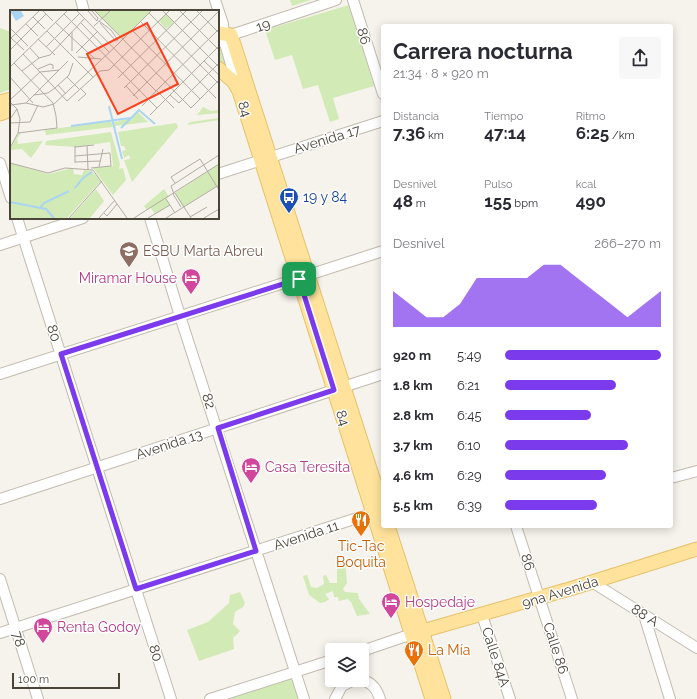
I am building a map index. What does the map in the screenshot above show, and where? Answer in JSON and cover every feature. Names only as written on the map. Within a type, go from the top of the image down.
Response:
[{"type":"main road","name":"84","points":[[223,37],[266,158],[339,389],[380,511]]},
{"type":"main road","points":[[219,69],[233,81],[239,91]]},
{"type":"main road","name":"84","points":[[239,91],[266,158]]},
{"type":"main road","points":[[0,102],[10,99]]},
{"type":"main road","points":[[0,114],[10,110]]},
{"type":"main road","name":"84","points":[[385,528],[417,633],[444,699]]},
{"type":"main road","name":"84","points":[[389,528],[417,633],[432,699]]},
{"type":"main road","name":"9na Avenida","points":[[417,633],[539,598],[697,549]]},
{"type":"street","points":[[81,0],[84,10]]},
{"type":"street","name":"84","points":[[215,0],[218,10]]},
{"type":"street","name":"84","points":[[219,0],[223,37]]},
{"type":"street","name":"19","points":[[223,37],[336,0]]},
{"type":"street","name":"86","points":[[353,0],[381,88]]},
{"type":"street","name":"84","points":[[219,12],[223,24],[223,37]]},
{"type":"street","points":[[223,37],[239,91]]},
{"type":"street","name":"Avenida 17","points":[[219,174],[381,122]]},
{"type":"street","points":[[0,164],[10,195]]},
{"type":"street","name":"80","points":[[17,219],[171,699]]},
{"type":"street","points":[[0,245],[80,219]]},
{"type":"street","name":"82","points":[[150,219],[180,316],[218,428],[304,699]]},
{"type":"street","points":[[0,374],[381,252]]},
{"type":"street","name":"Avenida 13","points":[[0,499],[381,375]]},
{"type":"street","points":[[673,477],[697,471]]},
{"type":"street","name":"Avenida 11","points":[[0,633],[380,511]]},
{"type":"street","name":"86","points":[[517,528],[539,598]]},
{"type":"street","name":"78","points":[[0,579],[38,699]]},
{"type":"street","name":"88 A","points":[[592,582],[697,648]]},
{"type":"street","name":"Calle 86","points":[[539,598],[572,699]]},
{"type":"street","name":"Calle 84A","points":[[482,615],[510,699]]},
{"type":"street","points":[[644,615],[670,699]]},
{"type":"street","points":[[369,648],[417,633]]},
{"type":"street","points":[[210,699],[325,662]]},
{"type":"street","points":[[369,683],[380,698]]},
{"type":"street","points":[[335,699],[341,687]]},
{"type":"green space","points":[[290,0],[311,0],[292,6]]},
{"type":"green space","points":[[349,5],[374,86],[333,98],[339,119],[330,122],[318,85],[303,89],[292,55],[275,60],[265,30]]},
{"type":"green space","points":[[0,28],[10,32],[10,89],[0,93]]},
{"type":"green space","points":[[224,40],[237,88],[219,69],[219,42]]},
{"type":"green space","points":[[345,562],[347,583],[343,589],[345,592],[358,593],[359,599],[370,614],[357,616],[351,602],[348,599],[339,601],[338,597],[334,597],[333,591],[325,594],[329,599],[320,603],[309,595],[303,576],[307,575],[311,587],[317,588],[324,584],[323,576],[326,575],[330,583],[337,583],[337,563]]},
{"type":"green space","points":[[240,592],[245,603],[243,607],[235,612],[233,624],[240,631],[233,638],[234,649],[199,661],[187,630],[208,622],[229,603],[230,595]]},
{"type":"green space","points":[[296,672],[304,699],[210,699]]},
{"type":"place","name":"19 y 84","points":[[289,214]]},
{"type":"place","name":"ESBU Marta Abreu","points":[[129,268]]},
{"type":"place","name":"Miramar House","points":[[191,295]]},
{"type":"place","name":"Casa Teresita","points":[[251,484]]},
{"type":"place","name":"Tic-Tac Boquita","points":[[361,537]]},
{"type":"place","name":"Hospedaje","points":[[391,619]]},
{"type":"place","name":"Renta Godoy","points":[[43,644]]},
{"type":"place","name":"La Mía","points":[[414,667]]},
{"type":"route","points":[[299,279],[334,390],[218,428],[256,551],[136,589],[61,354],[299,279]]}]
